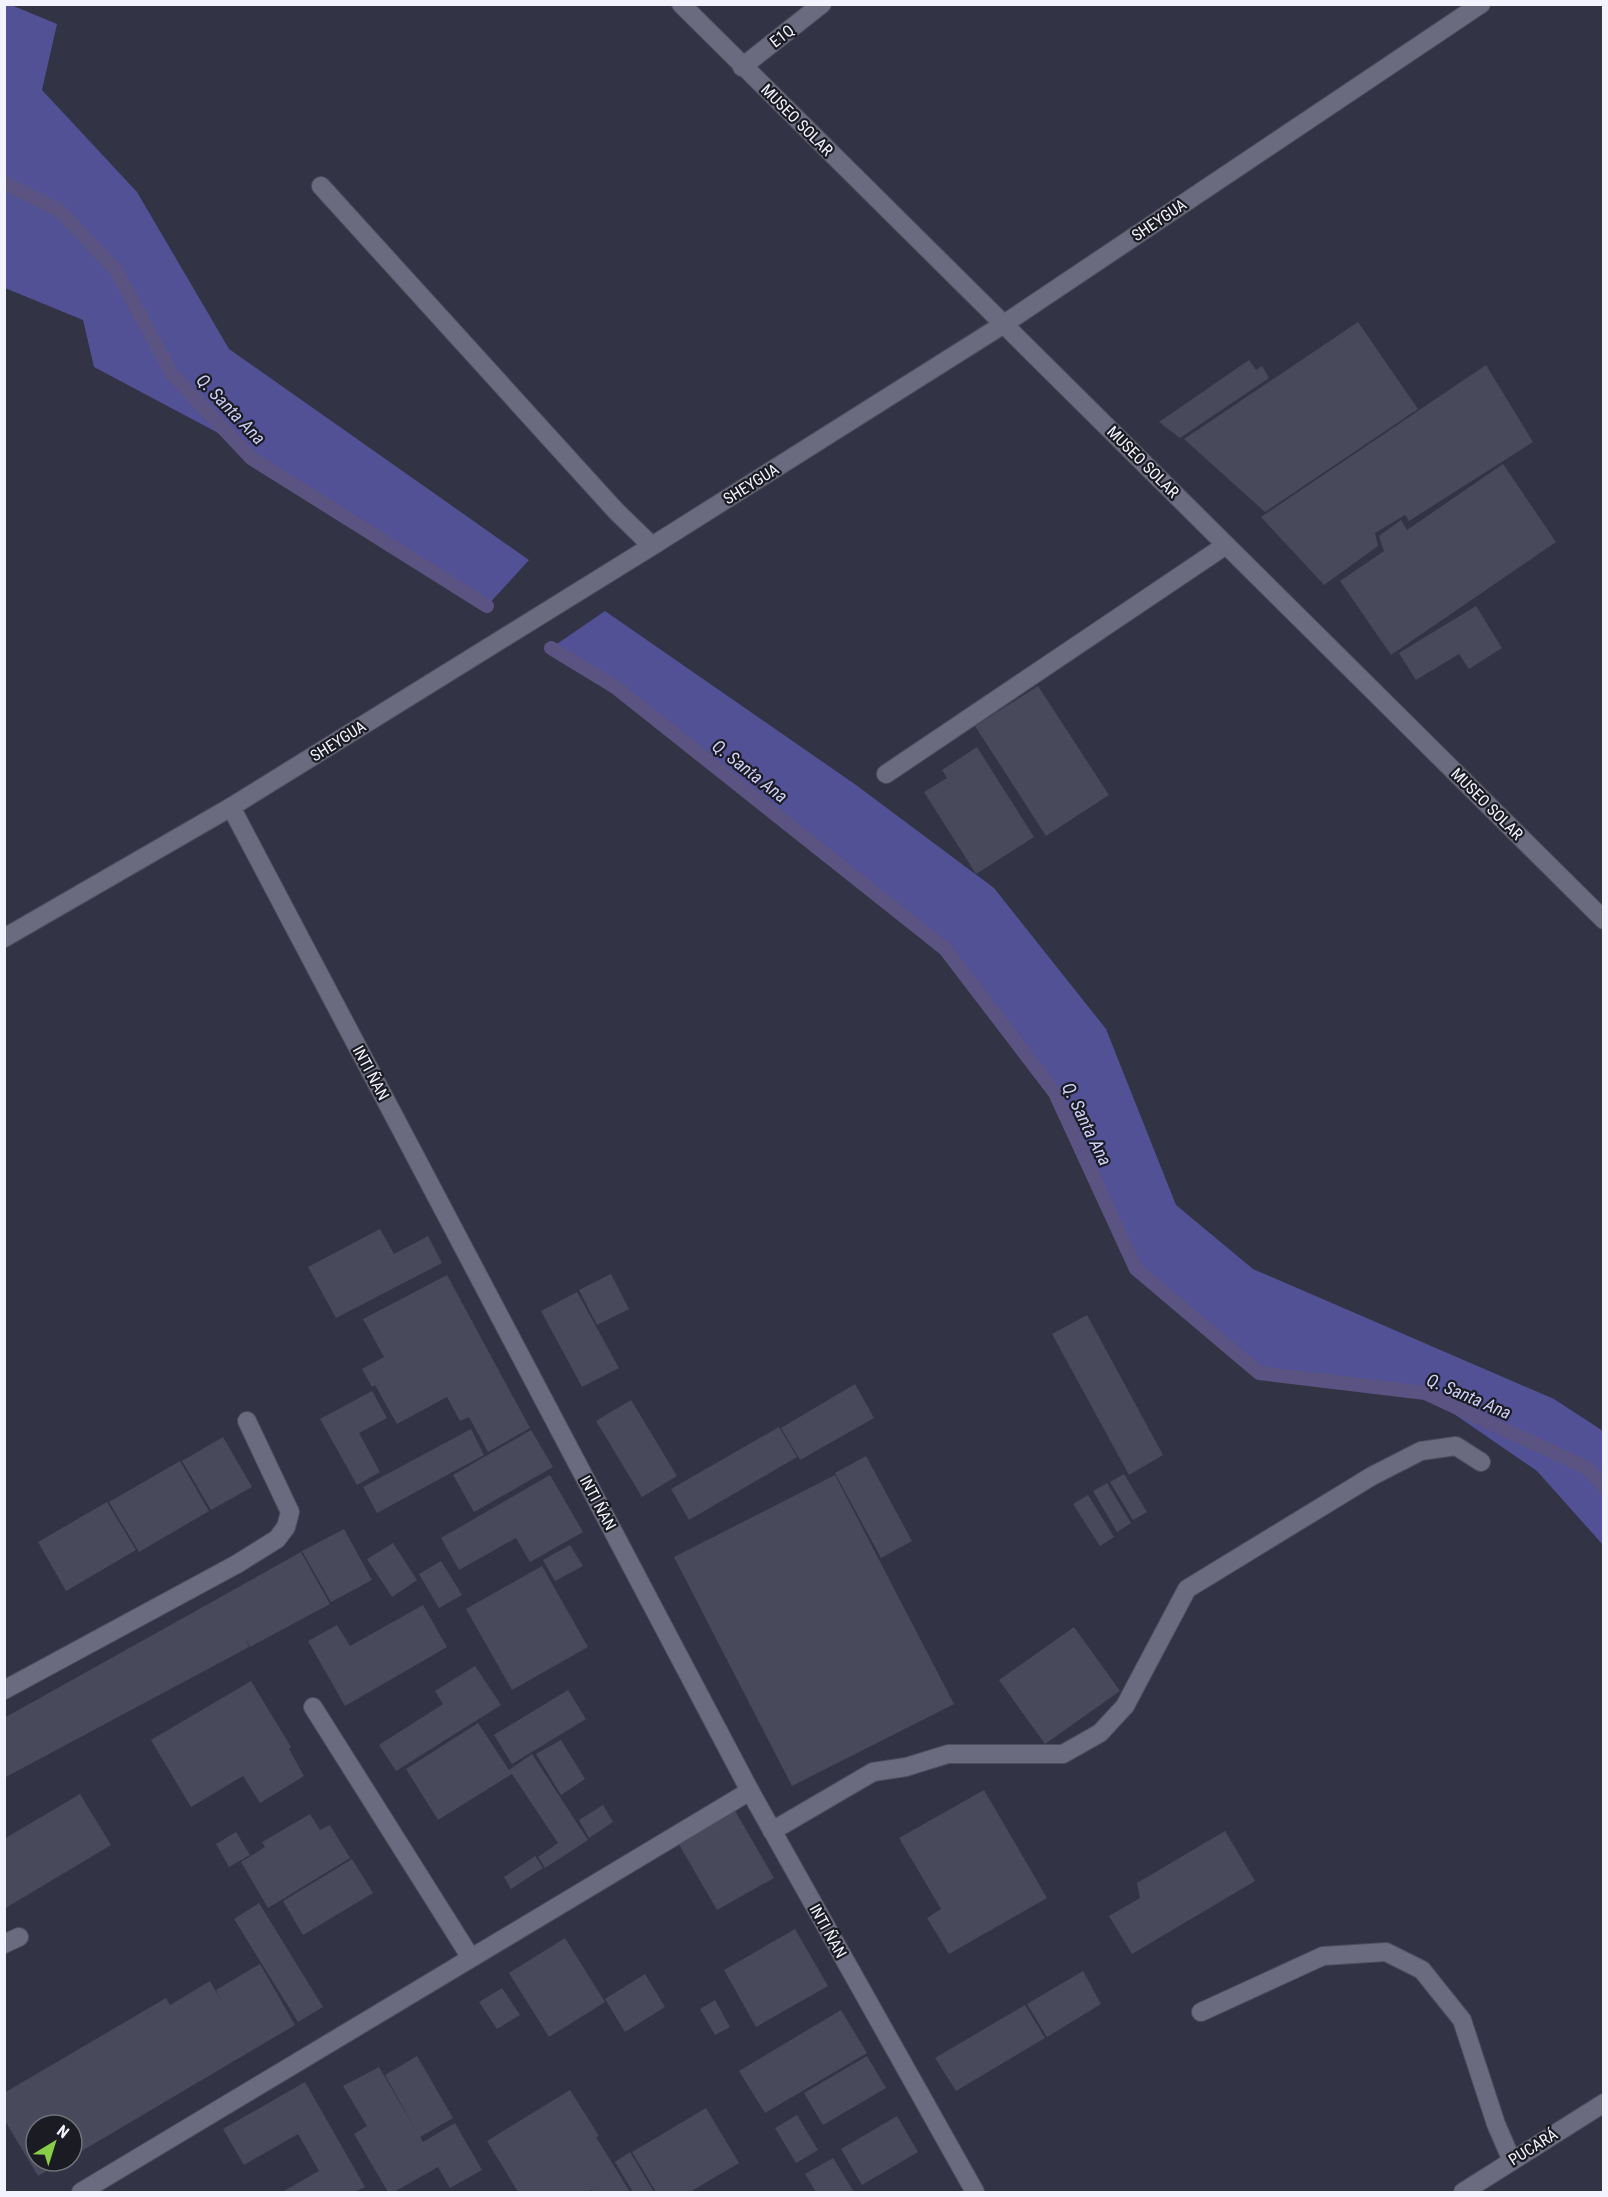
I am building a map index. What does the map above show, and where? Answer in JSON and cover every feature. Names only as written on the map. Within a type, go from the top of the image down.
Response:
[{"type":"street","name":"MUSEO SOLAR","points":[[681,4],[1604,920]]},
{"type":"street","name":"E1Q","points":[[742,66],[822,4]]},
{"type":"street","name":"SHEYGUA","points":[[4,938],[231,807],[1004,324],[1481,4]]},
{"type":"street","points":[[321,186],[616,511],[652,546]]},
{"type":"street","points":[[886,774],[1226,545]]},
{"type":"street","name":"INTI ÑAN","points":[[231,807],[750,1791],[975,2193]]},
{"type":"street","points":[[4,1690],[237,1564],[278,1539],[286,1527],[290,1512],[247,1421]]},
{"type":"street","points":[[772,1831],[873,1772],[906,1767],[948,1754],[1063,1755],[1100,1733],[1125,1706],[1187,1589],[1372,1476],[1420,1451],[1456,1446],[1481,1462]]},
{"type":"street","points":[[313,1707],[471,1958]]},
{"type":"street","points":[[81,2193],[750,1791]]},
{"type":"street","points":[[1201,2012],[1323,1956],[1386,1952],[1422,1970],[1462,2020],[1496,2124],[1512,2160]]},
{"type":"street","name":"PUCARÁ","points":[[1463,2193],[1604,2103]]},
{"type":"shaded area","points":[[4,5],[11,5],[57,24],[42,90],[137,192],[229,349],[529,560],[487,606],[237,443],[94,367],[83,320],[5,288]]},
{"type":"shaded area","points":[[605,611],[856,785],[994,888],[1106,1029],[1176,1205],[1253,1269],[1554,1399],[1603,1431],[1603,1545],[1537,1471],[1425,1394],[1259,1373],[1136,1269],[1055,1093],[945,949],[615,687],[551,648]]},
{"type":"building","points":[[1358,322],[1418,409],[1265,512],[1184,439]]},
{"type":"building","points":[[1249,360],[1256,370],[1262,366],[1269,378],[1180,438],[1159,422]]},
{"type":"building","points":[[1486,365],[1533,442],[1409,521],[1405,515],[1375,533],[1378,546],[1324,585],[1261,517]]},
{"type":"building","points":[[1503,464],[1556,542],[1391,655],[1340,581],[1384,551],[1379,536],[1401,520],[1407,530]]},
{"type":"building","points":[[1476,606],[1502,648],[1469,669],[1459,654],[1416,680],[1399,653]]},
{"type":"building","points":[[1038,686],[1109,795],[1046,836],[975,726]]},
{"type":"building","points":[[977,747],[1034,837],[976,874],[924,792],[947,778],[942,770]]},
{"type":"building","points":[[380,1229],[394,1254],[428,1236],[442,1263],[336,1318],[308,1267]]},
{"type":"building","points":[[611,1274],[629,1309],[597,1325],[579,1290]]},
{"type":"building","points":[[447,1275],[530,1428],[488,1452],[469,1417],[460,1421],[447,1397],[397,1424],[375,1385],[372,1387],[362,1369],[384,1357],[363,1319]]},
{"type":"building","points":[[577,1292],[619,1368],[582,1387],[541,1311]]},
{"type":"building","points":[[1087,1315],[1163,1455],[1129,1475],[1052,1334]]},
{"type":"building","points":[[855,1384],[874,1418],[800,1460],[781,1428]]},
{"type":"building","points":[[372,1391],[387,1418],[359,1433],[380,1472],[357,1485],[320,1419]]},
{"type":"building","points":[[631,1400],[677,1476],[642,1497],[596,1421]]},
{"type":"building","points":[[779,1427],[797,1457],[689,1520],[671,1489]]},
{"type":"building","points":[[471,1429],[484,1455],[377,1513],[363,1487]]},
{"type":"building","points":[[531,1430],[553,1467],[474,1512],[453,1475]]},
{"type":"building","points":[[223,1437],[252,1487],[211,1510],[182,1461]]},
{"type":"building","points":[[866,1456],[912,1541],[881,1558],[835,1473]]},
{"type":"building","points":[[180,1461],[209,1511],[139,1552],[109,1502]]},
{"type":"building","points":[[1124,1474],[1147,1512],[1133,1520],[1110,1482]]},
{"type":"building","points":[[550,1475],[583,1532],[530,1562],[516,1538],[459,1570],[441,1538]]},
{"type":"building","points":[[835,1475],[954,1704],[792,1786],[674,1557]]},
{"type":"building","points":[[1107,1483],[1131,1523],[1117,1532],[1093,1491]]},
{"type":"building","points":[[1088,1495],[1114,1537],[1100,1546],[1073,1504]]},
{"type":"building","points":[[107,1502],[136,1550],[66,1591],[38,1542]]},
{"type":"building","points":[[344,1529],[372,1580],[331,1602],[302,1551]]},
{"type":"building","points":[[393,1543],[417,1580],[392,1597],[367,1559]]},
{"type":"building","points":[[570,1545],[583,1566],[555,1581],[543,1560]]},
{"type":"building","points":[[301,1552],[330,1604],[250,1647],[245,1638],[249,1647],[4,1778],[4,1718]]},
{"type":"building","points":[[441,1561],[462,1595],[439,1608],[419,1574]]},
{"type":"building","points":[[542,1566],[588,1647],[512,1690],[466,1609]]},
{"type":"building","points":[[423,1605],[447,1647],[345,1706],[308,1641],[337,1625],[350,1646]]},
{"type":"building","points":[[1074,1627],[1120,1691],[1045,1744],[999,1680]]},
{"type":"building","points":[[475,1666],[501,1705],[396,1771],[379,1745],[443,1704],[435,1691]]},
{"type":"building","points":[[251,1681],[291,1747],[289,1749],[304,1776],[260,1803],[243,1776],[191,1807],[151,1740]]},
{"type":"building","points":[[568,1690],[586,1719],[512,1764],[494,1735]]},
{"type":"building","points":[[478,1723],[509,1770],[532,1754],[588,1840],[545,1868],[538,1857],[558,1843],[512,1774],[438,1820],[406,1769]]},
{"type":"building","points":[[561,1740],[585,1779],[561,1795],[536,1754]]},
{"type":"building","points":[[984,1790],[1047,1898],[949,1954],[927,1918],[941,1909],[899,1838]]},
{"type":"building","points":[[80,1794],[111,1845],[4,1909],[4,1839]]},
{"type":"building","points":[[603,1805],[613,1822],[589,1838],[579,1820]]},
{"type":"building","points":[[734,1809],[774,1878],[717,1910],[677,1841]]},
{"type":"building","points":[[310,1814],[320,1830],[330,1825],[350,1858],[268,1908],[241,1862],[265,1847],[262,1842]]},
{"type":"building","points":[[1225,1831],[1255,1881],[1132,1954],[1109,1916],[1140,1898],[1137,1883]]},
{"type":"building","points":[[236,1832],[250,1855],[229,1867],[216,1844]]},
{"type":"building","points":[[535,1856],[543,1868],[511,1889],[504,1877]]},
{"type":"building","points":[[352,1859],[373,1893],[303,1935],[283,1901]]},
{"type":"building","points":[[259,1903],[323,2007],[298,2022],[234,1919]]},
{"type":"building","points":[[795,1929],[828,1986],[756,2027],[724,1970]]},
{"type":"building","points":[[565,1938],[605,2002],[549,2037],[509,1973]]},
{"type":"building","points":[[260,1964],[295,2025],[84,2150],[84,2113],[24,2113],[24,2153],[4,2119],[4,2093],[166,1998],[170,2005],[210,1981],[221,2000],[216,1990]]},
{"type":"building","points":[[1083,1971],[1101,2004],[1047,2037],[1027,2004]]},
{"type":"building","points":[[645,1974],[665,2007],[625,2032],[605,1999]]},
{"type":"building","points":[[502,1988],[520,2015],[497,2029],[479,2002]]},
{"type":"building","points":[[715,2000],[730,2027],[715,2035],[700,2009]]},
{"type":"building","points":[[1025,2005],[1045,2038],[956,2091],[935,2058]]},
{"type":"building","points":[[841,2010],[867,2053],[765,2113],[739,2071]]},
{"type":"building","points":[[417,2056],[453,2118],[420,2137],[423,2142],[455,2123],[482,2170],[450,2188],[438,2167],[394,2192],[388,2192],[354,2134],[367,2126],[343,2086],[379,2067],[417,2132],[385,2075]]},
{"type":"building","points":[[867,2056],[886,2088],[823,2125],[804,2093]]},
{"type":"building","points":[[305,2082],[365,2187],[355,2192],[282,2192],[319,2171],[298,2134],[244,2165],[223,2129]]},
{"type":"building","points":[[570,2090],[630,2192],[593,2192],[592,2190],[587,2192],[518,2192],[487,2141]]},
{"type":"building","points":[[706,2108],[739,2163],[690,2192],[656,2192],[632,2152]]},
{"type":"building","points":[[797,2115],[818,2150],[796,2163],[775,2128]]},
{"type":"building","points":[[897,2116],[918,2152],[862,2185],[841,2149]]},
{"type":"building","points":[[630,2152],[654,2192],[633,2192],[615,2162]]},
{"type":"building","points":[[833,2158],[854,2192],[816,2192],[805,2174]]},
{"type":"waterway","name":"Q. Santa Ana","points":[[4,183],[60,211],[116,270],[172,374],[251,458],[487,606]]},
{"type":"waterway","name":"Q. Santa Ana","points":[[551,648],[615,687],[945,949],[1055,1093],[1136,1269],[1259,1373],[1425,1393],[1587,1468],[1604,1486]]}]
